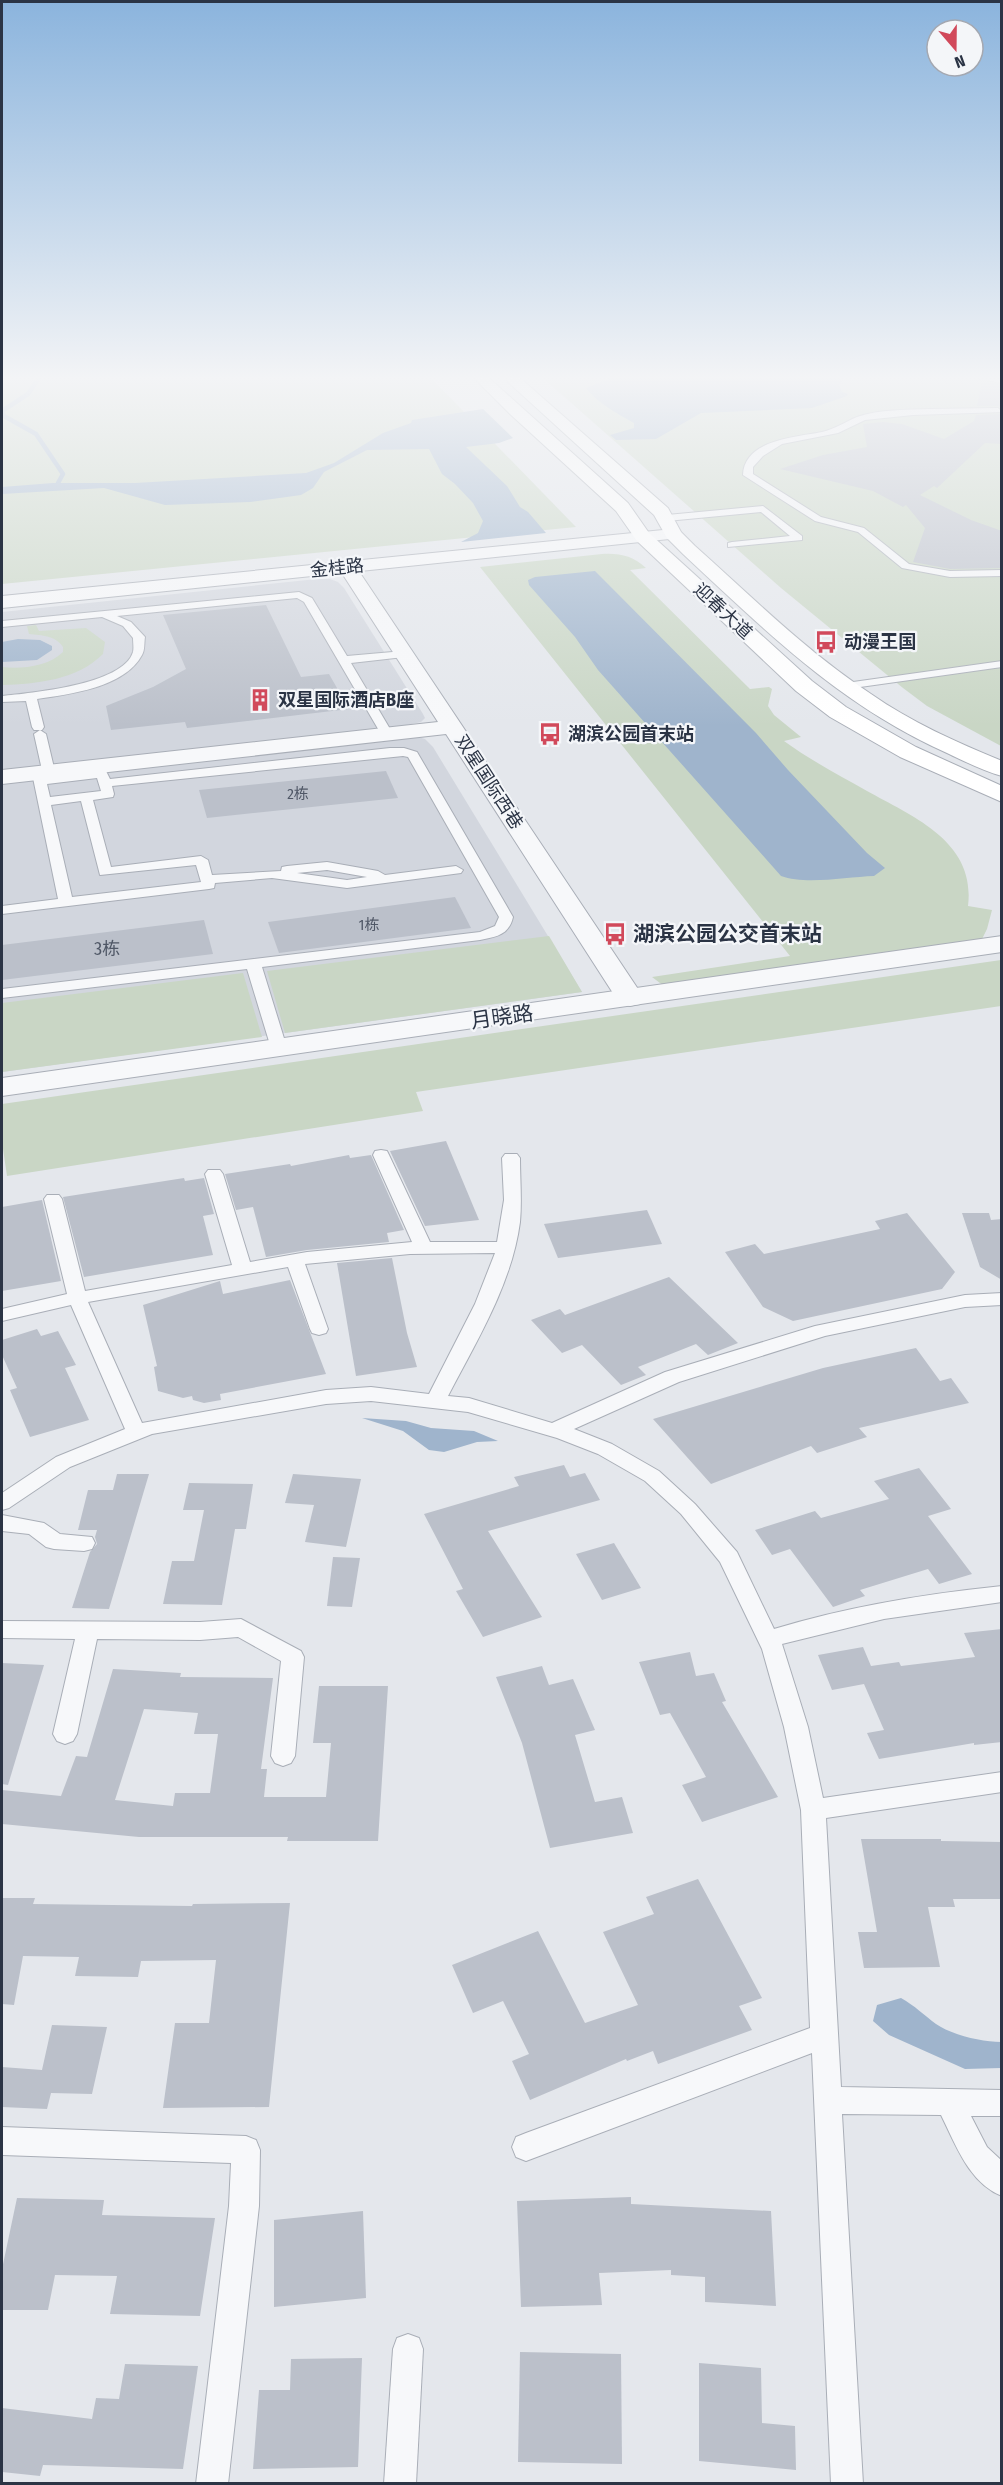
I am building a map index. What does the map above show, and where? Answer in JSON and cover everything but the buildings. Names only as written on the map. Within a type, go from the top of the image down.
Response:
[{"type":"main road","name":"迎春大道","points":[[606,494],[630,516],[640,534],[804,686],[838,712],[908,752],[1002,795]]},
{"type":"main road","name":"迎春大道","points":[[643,494],[670,527],[808,656],[846,686],[863,699],[919,731],[1002,769]]},
{"type":"street","name":"金桂路","points":[[2,595],[30,596],[347,567],[640,534],[670,527]]},
{"type":"street","name":"金桂路","points":[[2,602],[30,596],[640,534]]},
{"type":"street","name":"双星国际西巷","points":[[347,567],[630,998]]},
{"type":"street","points":[[2,777],[42,775],[453,727]]},
{"type":"street","name":"月晓路","points":[[2,1087],[1002,944]]},
{"type":"lane","points":[[777,494],[818,519],[861,530],[925,580]]},
{"type":"lane","points":[[670,527],[762,509],[799,538],[732,545]]},
{"type":"lane","points":[[906,566],[950,574],[1002,573]]},
{"type":"lane","points":[[2,624],[299,595],[308,600],[387,734]]},
{"type":"lane","points":[[30,596],[38,621]]},
{"type":"lane","points":[[2,699],[31,697],[86,686],[116,674],[136,659],[141,644],[140,637],[127,624],[103,614]]},
{"type":"lane","points":[[344,660],[404,654]]},
{"type":"lane","points":[[846,686],[1002,664]]},
{"type":"lane","points":[[31,697],[39,731],[44,801],[66,902]]},
{"type":"lane","points":[[2,994],[499,932],[505,925],[506,916],[413,755],[404,752],[105,783]]},
{"type":"lane","points":[[42,775],[102,774],[108,794],[44,801]]},
{"type":"lane","points":[[2,910],[209,885],[201,860],[105,872],[87,797]]},
{"type":"lane","points":[[472,854],[456,860],[453,867],[468,877],[485,878]]},
{"type":"lane","points":[[207,880],[272,874],[334,884],[456,870]]},
{"type":"lane","points":[[253,963],[279,1048]]},
{"type":"lane","points":[[381,1155],[424,1248]]},
{"type":"lane","points":[[435,1401],[475,1323],[505,1247],[513,1201],[511,1158]]},
{"type":"lane","points":[[214,1173],[243,1270]]},
{"type":"lane","points":[[53,1199],[77,1298],[137,1433]]},
{"type":"lane","points":[[2,1316],[77,1298],[295,1260],[424,1248],[505,1247]]},
{"type":"lane","points":[[295,1260],[319,1329]]},
{"type":"lane","points":[[554,1430],[672,1377],[822,1330],[964,1302],[1002,1299]]},
{"type":"lane","points":[[2,1503],[63,1462],[148,1428],[326,1397],[371,1394],[469,1406],[554,1430],[604,1449],[652,1476],[688,1509],[729,1558],[769,1639],[796,1727],[813,1810],[848,2484]]},
{"type":"lane","points":[[2,1523],[31,1526],[47,1532],[54,1541],[84,1543]]},
{"type":"lane","points":[[769,1639],[803,1628],[837,1621],[952,1599],[1002,1594]]},
{"type":"lane","points":[[2,1630],[200,1631],[241,1628],[293,1657],[283,1755]]},
{"type":"lane","points":[[65,1734],[88,1630]]},
{"type":"lane","points":[[813,1810],[1002,1782]]},
{"type":"lane","points":[[526,2147],[825,2035]]},
{"type":"lane","points":[[829,2100],[1002,2103]]},
{"type":"lane","points":[[949,2102],[977,2157],[1002,2182]]},
{"type":"lane","points":[[2,2141],[246,2150],[244,2205],[212,2484]]},
{"type":"lane","points":[[400,2484],[408,2349]]},
{"type":"shaded area","points":[[330,579],[338,582],[344,588],[423,714],[425,718],[421,722],[2,772],[2,612]]},
{"type":"shaded area","points":[[415,736],[425,739],[433,747],[582,992],[2,1072],[2,782]]},
{"type":"green space","points":[[2,494],[544,494],[576,527],[2,584]]},
{"type":"green space","points":[[674,494],[1001,494],[1001,746],[927,706],[781,588]]},
{"type":"green space","points":[[602,554],[626,556],[641,564],[646,568],[630,570],[750,689],[769,687],[772,689],[768,706],[774,715],[801,737],[784,741],[804,755],[922,822],[952,848],[962,865],[968,884],[968,906],[992,910],[980,943],[664,986],[652,977],[790,956],[480,567]]},
{"type":"green space","points":[[36,625],[39,631],[86,628],[105,642],[103,654],[81,670],[56,679],[2,685],[2,667],[34,666],[50,661],[63,652],[63,647],[53,638],[29,634],[27,626]]},
{"type":"green space","points":[[549,936],[582,992],[285,1033],[267,971]]},
{"type":"green space","points":[[1001,960],[1001,1006],[416,1092],[423,1111],[7,1176],[2,1142],[2,1104]]},
{"type":"green space","points":[[243,973],[262,1037],[2,1072],[2,1003]]},
{"type":"water","points":[[125,494],[303,494],[250,502],[165,505]]},
{"type":"water","points":[[464,494],[512,494],[520,507],[528,512],[546,533],[461,542],[478,533],[483,521],[473,503]]},
{"type":"water","points":[[595,571],[756,733],[867,853],[885,868],[874,876],[839,879],[802,880],[781,876],[598,670],[575,637],[529,585],[528,580],[535,577]]},
{"type":"water","points":[[18,639],[40,640],[52,646],[52,650],[37,660],[2,662],[2,642]]},
{"type":"water","points":[[362,1418],[406,1421],[431,1428],[474,1431],[498,1441],[477,1442],[444,1452],[429,1450],[403,1431]]},
{"type":"water","points":[[901,1998],[936,2024],[959,2035],[1001,2042],[1001,2068],[965,2069],[889,2035],[873,2021],[877,2005]]},
{"type":"place","name":"动漫王国","points":[[826,642]]},
{"type":"place","name":"双星国际酒店B座","points":[[260,700]]},
{"type":"place","name":"湖滨公园首末站","points":[[550,734]]},
{"type":"place","name":"湖滨公园公交首末站","points":[[615,934]]}]
